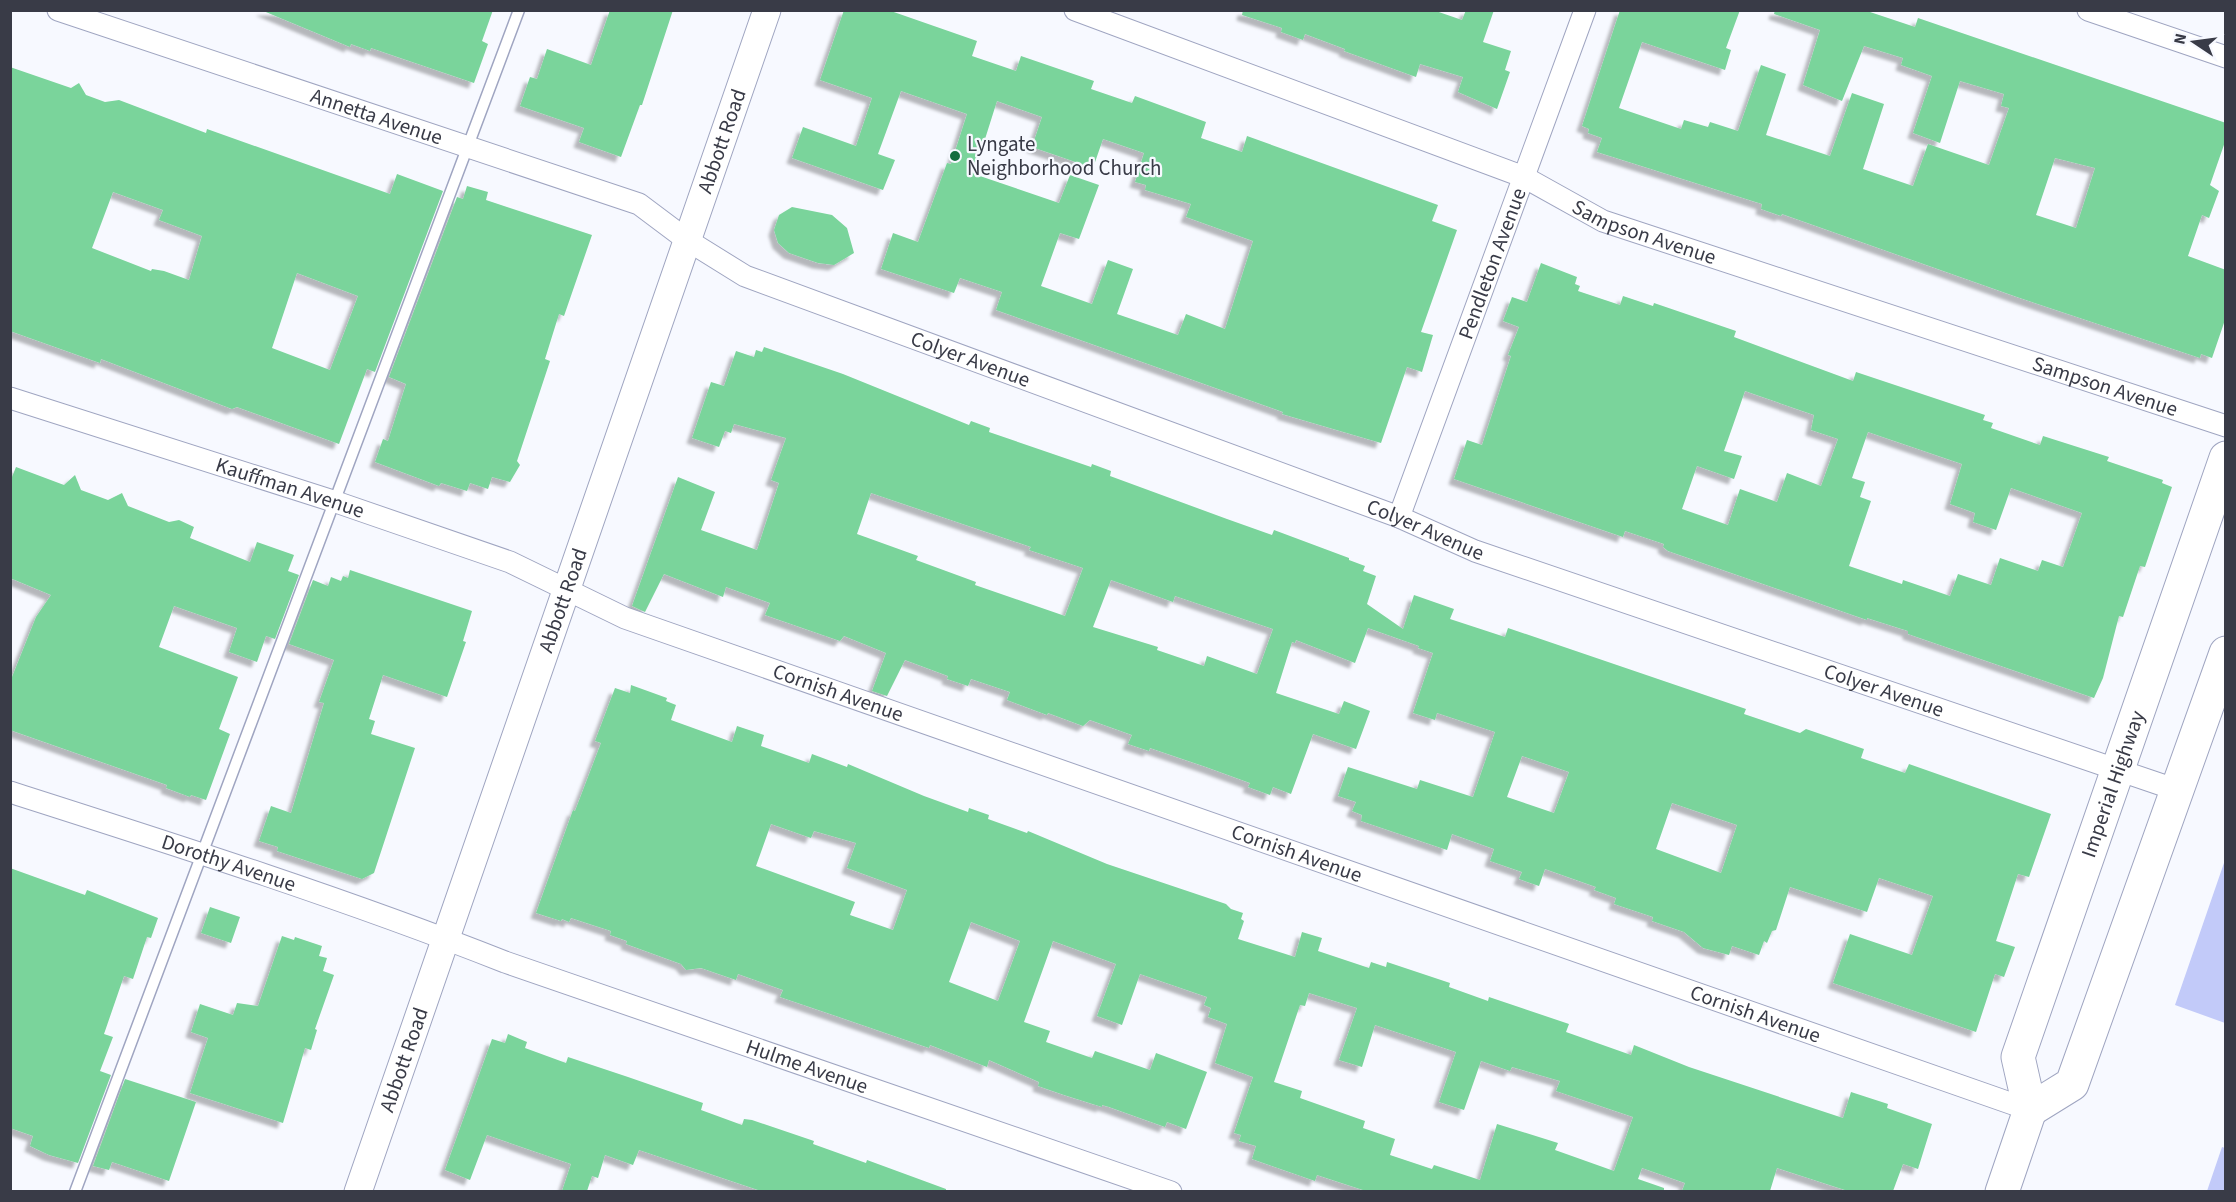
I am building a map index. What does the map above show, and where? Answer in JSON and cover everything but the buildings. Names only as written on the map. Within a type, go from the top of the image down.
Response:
[{"type":"main road","name":"Imperial Highway","points":[[2030,1110],[2018,1057],[2226,458]]},
{"type":"main road","points":[[2002,1191],[2030,1110],[2072,1084],[2226,653]]},
{"type":"street","name":"Annetta Avenue","points":[[58,10],[639,204],[687,240]]},
{"type":"street","name":"Abbott Road","points":[[357,1191],[767,10]]},
{"type":"street","name":"Sampson Avenue","points":[[1075,10],[1524,177],[1603,221],[2226,426]]},
{"type":"street","name":"Pendleton Avenue","points":[[1399,517],[1585,10]]},
{"type":"street","points":[[2088,10],[2226,57]]},
{"type":"street","name":"Colyer Avenue","points":[[687,240],[745,276],[1399,517],[1475,551],[2177,790]]},
{"type":"street","name":"Kauffman Avenue","points":[[10,398],[336,502],[510,562],[567,588]]},
{"type":"street","name":"Cornish Avenue","points":[[567,588],[625,618],[2030,1110]]},
{"type":"street","name":"Dorothy Avenue","points":[[10,792],[204,854],[445,938]]},
{"type":"street","name":"Hulme Avenue","points":[[445,938],[505,962],[1171,1191]]},
{"type":"lane","points":[[75,1191],[204,854],[519,10]]},
{"type":"shaded area","points":[[2225,860],[2226,1023],[2175,1005]]},
{"type":"shaded area","points":[[2222,1147],[2225,1148],[2225,1191],[2207,1191]]},
{"type":"place","name":"Lyngate Neighborhood Church","points":[[955,156]]}]
